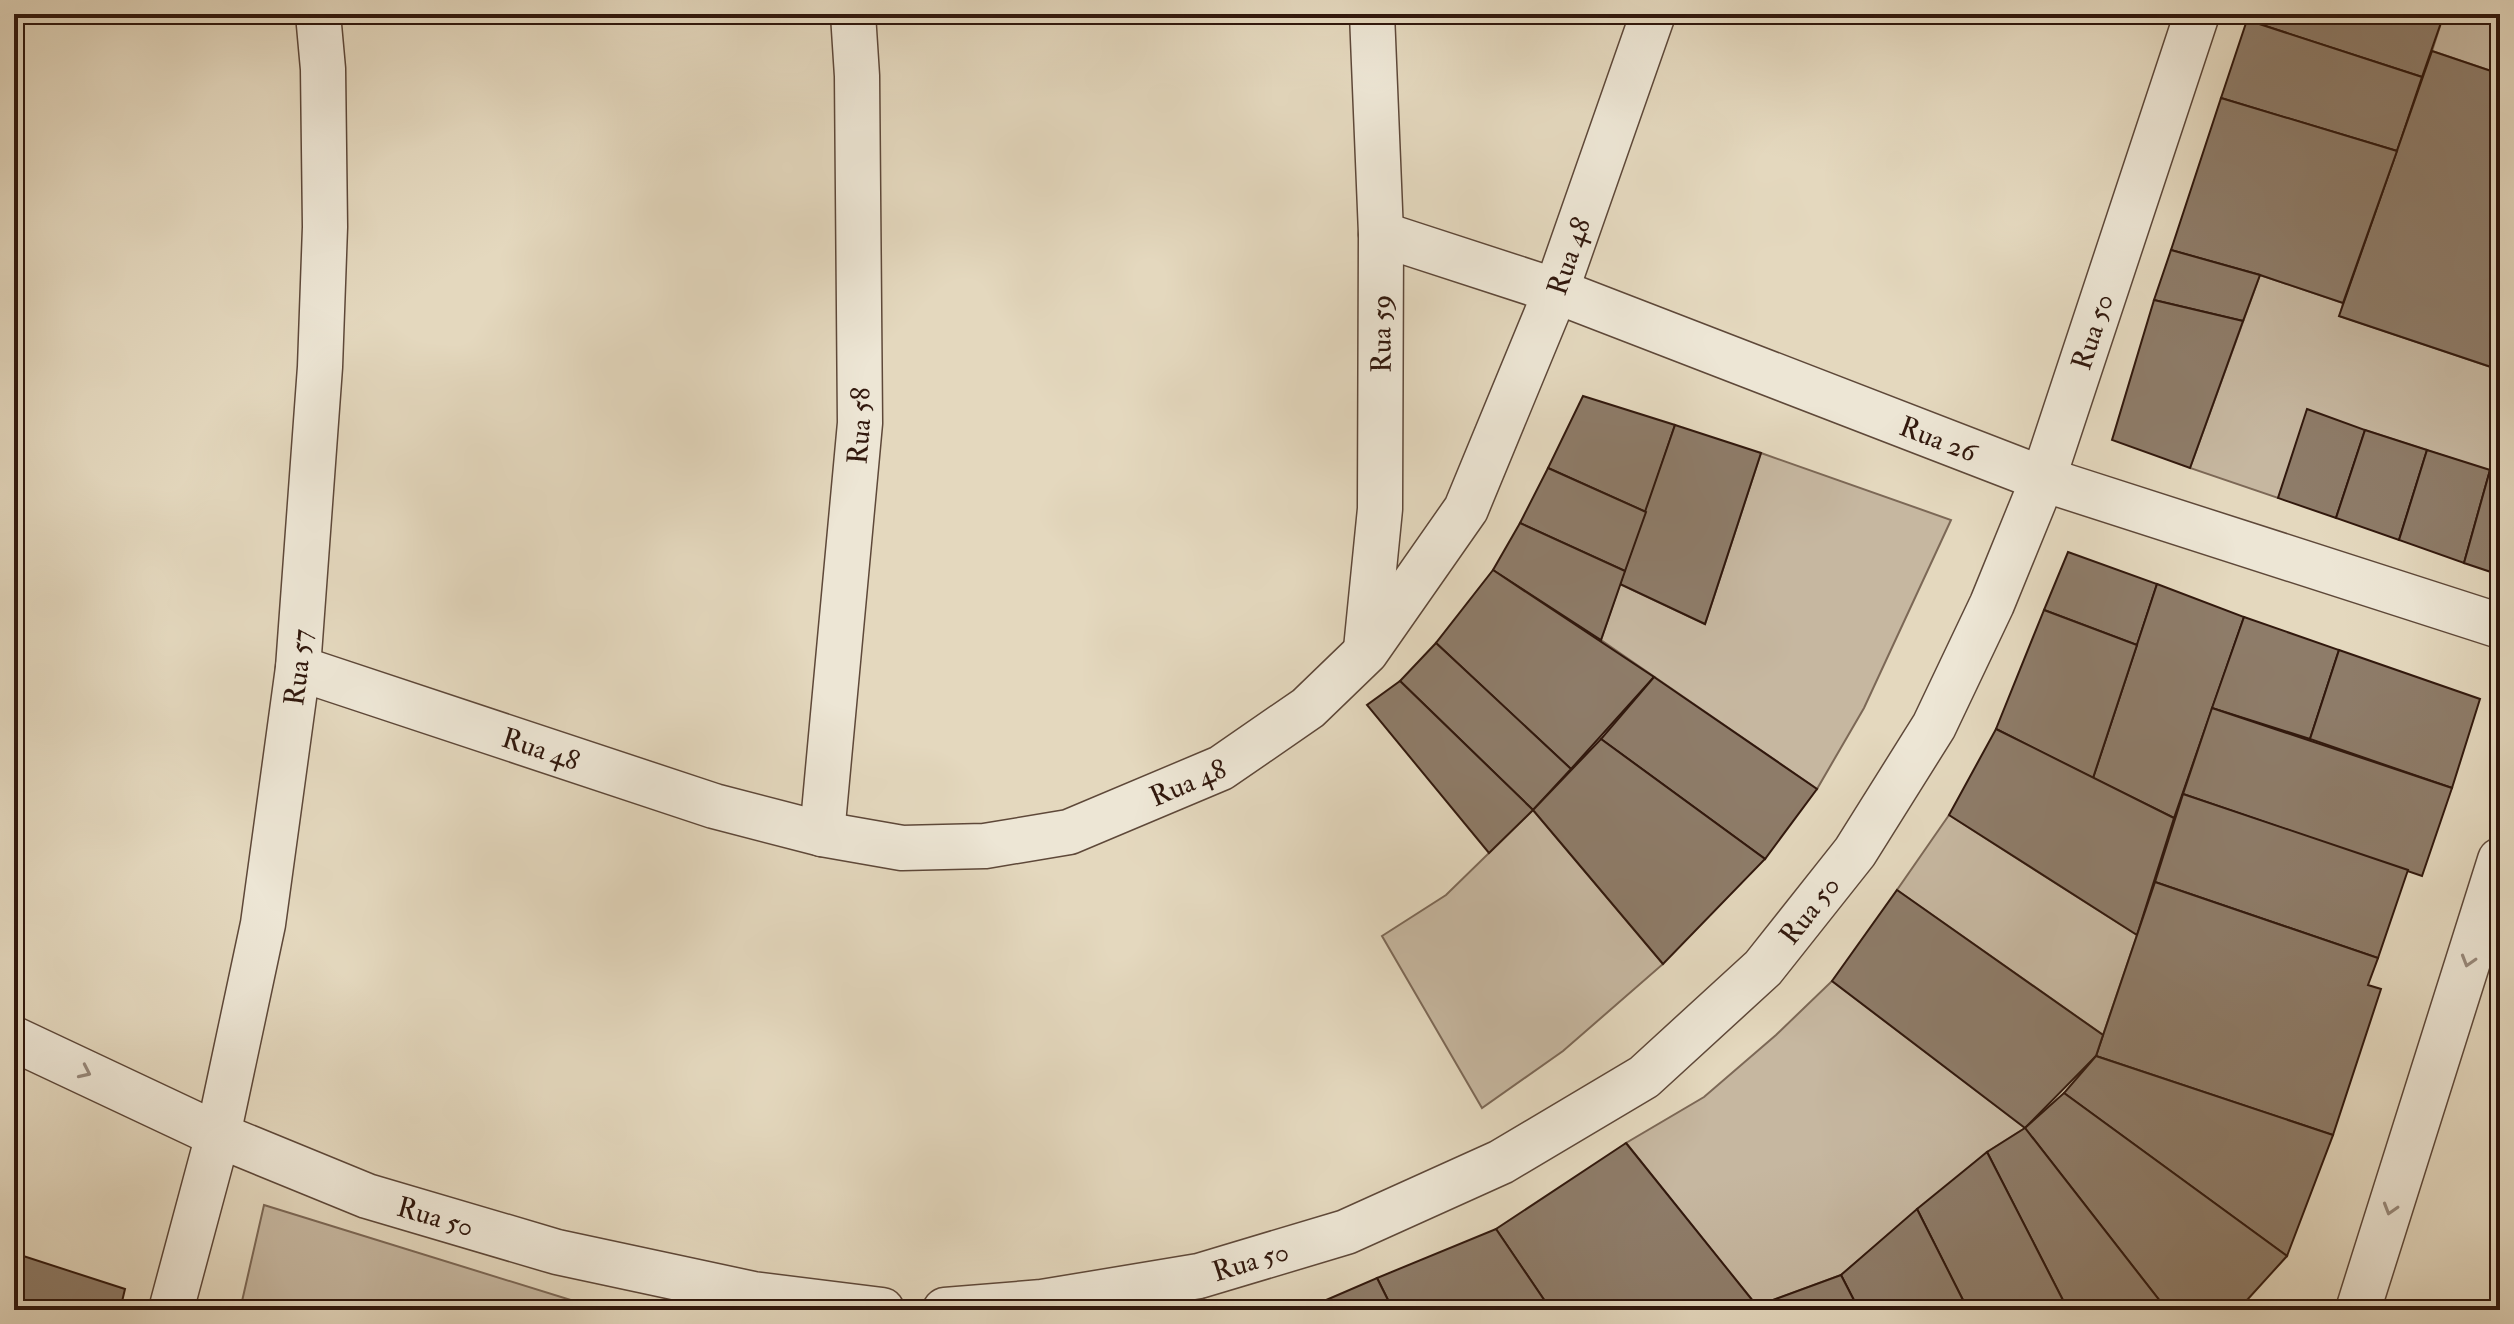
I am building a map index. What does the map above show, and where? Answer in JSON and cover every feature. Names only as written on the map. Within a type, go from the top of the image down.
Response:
[{"type":"street","name":"Rua 57","points":[[171,1310],[218,1135],[263,924],[298,668],[320,367],[325,227],[323,69],[318,14]]},
{"type":"street","name":"Rua 58","points":[[822,834],[860,423],[857,76],[853,14]]},
{"type":"street","name":"Rua 59","points":[[1366,652],[1380,509],[1381,234],[1372,14]]},
{"type":"street","name":"Rua 48","points":[[298,668],[714,806],[822,834],[902,848],[985,846],[1069,832],[1221,768],[1308,708],[1366,652],[1466,509],[1556,291],[1653,14]]},
{"type":"street","name":"Rua 50","points":[[945,1310],[1042,1302],[1199,1276],[1346,1232],[1501,1162],[1644,1077],[1763,968],[1855,852],[1934,726],[1992,604],[2043,479],[2197,14]]},
{"type":"street","name":"Rua 26","points":[[1381,234],[1556,291],[2043,479],[2500,626]]},
{"type":"street","points":[[2358,1310],[2500,860]]},
{"type":"street","name":"Rua 50","points":[[14,1039],[218,1135],[367,1196],[557,1252],[753,1294],[882,1310]]},
{"type":"shaded area","points":[[2444,14],[2500,14],[2500,74],[2432,51]]},
{"type":"shaded area","points":[[2260,275],[2343,303],[2340,316],[2500,370],[2500,474],[2365,430],[2278,498],[2190,468]]},
{"type":"shaded area","points":[[1761,453],[1951,520],[1864,708],[1817,789],[1601,640],[1620,584],[1705,624]]},
{"type":"shaded area","points":[[1533,810],[1663,964],[1563,1051],[1482,1108],[1382,936],[1446,895]]},
{"type":"shaded area","points":[[1949,815],[2137,935],[2103,1035],[1897,890]]},
{"type":"shaded area","points":[[1832,981],[2025,1128],[1987,1152],[1841,1275],[1757,1306],[1626,1143],[1704,1097],[1776,1035]]},
{"type":"shaded area","points":[[264,1205],[603,1310],[240,1310]]},
{"type":"building","points":[[2249,14],[2444,14],[2422,77],[2247,20]]},
{"type":"building","points":[[2247,20],[2422,77],[2397,151],[2221,98]]},
{"type":"building","points":[[2432,51],[2500,74],[2500,370],[2339,316]]},
{"type":"building","points":[[2221,98],[2397,151],[2343,303],[2171,250]]},
{"type":"building","points":[[2171,250],[2260,275],[2243,321],[2154,300]]},
{"type":"building","points":[[2154,300],[2243,321],[2190,468],[2112,440]]},
{"type":"building","points":[[1583,396],[1675,425],[1646,512],[1548,468]]},
{"type":"building","points":[[2307,409],[2365,430],[2336,518],[2278,498]]},
{"type":"building","points":[[1675,425],[1761,453],[1705,624],[1620,584]]},
{"type":"building","points":[[2365,430],[2427,450],[2399,540],[2336,518]]},
{"type":"building","points":[[2427,450],[2490,470],[2464,563],[2399,540]]},
{"type":"building","points":[[1548,468],[1646,512],[1625,571],[1520,523]]},
{"type":"building","points":[[2490,470],[2500,474],[2500,575],[2464,563]]},
{"type":"building","points":[[1520,523],[1625,571],[1601,640],[1493,570]]},
{"type":"building","points":[[2068,552],[2157,584],[2137,645],[2044,610]]},
{"type":"building","points":[[1493,570],[1654,677],[1571,769],[1436,643]]},
{"type":"building","points":[[2157,584],[2244,617],[2174,818],[2093,778]]},
{"type":"building","points":[[2044,610],[2137,645],[2093,778],[1996,729]]},
{"type":"building","points":[[2244,617],[2339,650],[2310,739],[2212,708]]},
{"type":"building","points":[[1436,643],[1571,769],[1533,810],[1400,681]]},
{"type":"building","points":[[2339,650],[2480,699],[2452,788],[2310,739]]},
{"type":"building","points":[[1654,677],[1817,789],[1765,859],[1601,739]]},
{"type":"building","points":[[1400,681],[1533,810],[1489,853],[1367,705]]},
{"type":"building","points":[[2212,708],[2452,788],[2422,876],[2183,794]]},
{"type":"building","points":[[1996,729],[2174,818],[2137,935],[1949,815]]},
{"type":"building","points":[[1601,739],[1765,859],[1663,964],[1533,810]]},
{"type":"building","points":[[2183,794],[2408,870],[2378,958],[2155,882]]},
{"type":"building","points":[[2155,882],[2378,958],[2368,985],[2381,989],[2333,1135],[2096,1056]]},
{"type":"building","points":[[1897,890],[2103,1035],[2096,1056],[2025,1128],[1832,981]]},
{"type":"building","points":[[2096,1056],[2333,1135],[2287,1256],[2064,1093]]},
{"type":"building","points":[[2064,1093],[2287,1256],[2248,1299],[2233,1310],[2167,1310],[2025,1128]]},
{"type":"building","points":[[2025,1128],[2167,1310],[2068,1310],[1987,1152]]},
{"type":"building","points":[[1626,1143],[1757,1306],[1749,1310],[1551,1310],[1496,1229]]},
{"type":"building","points":[[1987,1152],[2068,1310],[1968,1310],[1917,1209]]},
{"type":"building","points":[[1917,1209],[1968,1310],[1859,1310],[1841,1275]]},
{"type":"building","points":[[1496,1229],[1551,1310],[1393,1310],[1377,1278]]},
{"type":"building","points":[[14,1253],[125,1289],[120,1310],[14,1310]]},
{"type":"building","points":[[1841,1275],[1859,1310],[1765,1310],[1762,1304]]},
{"type":"building","points":[[1377,1278],[1393,1310],[1303,1310]]}]
